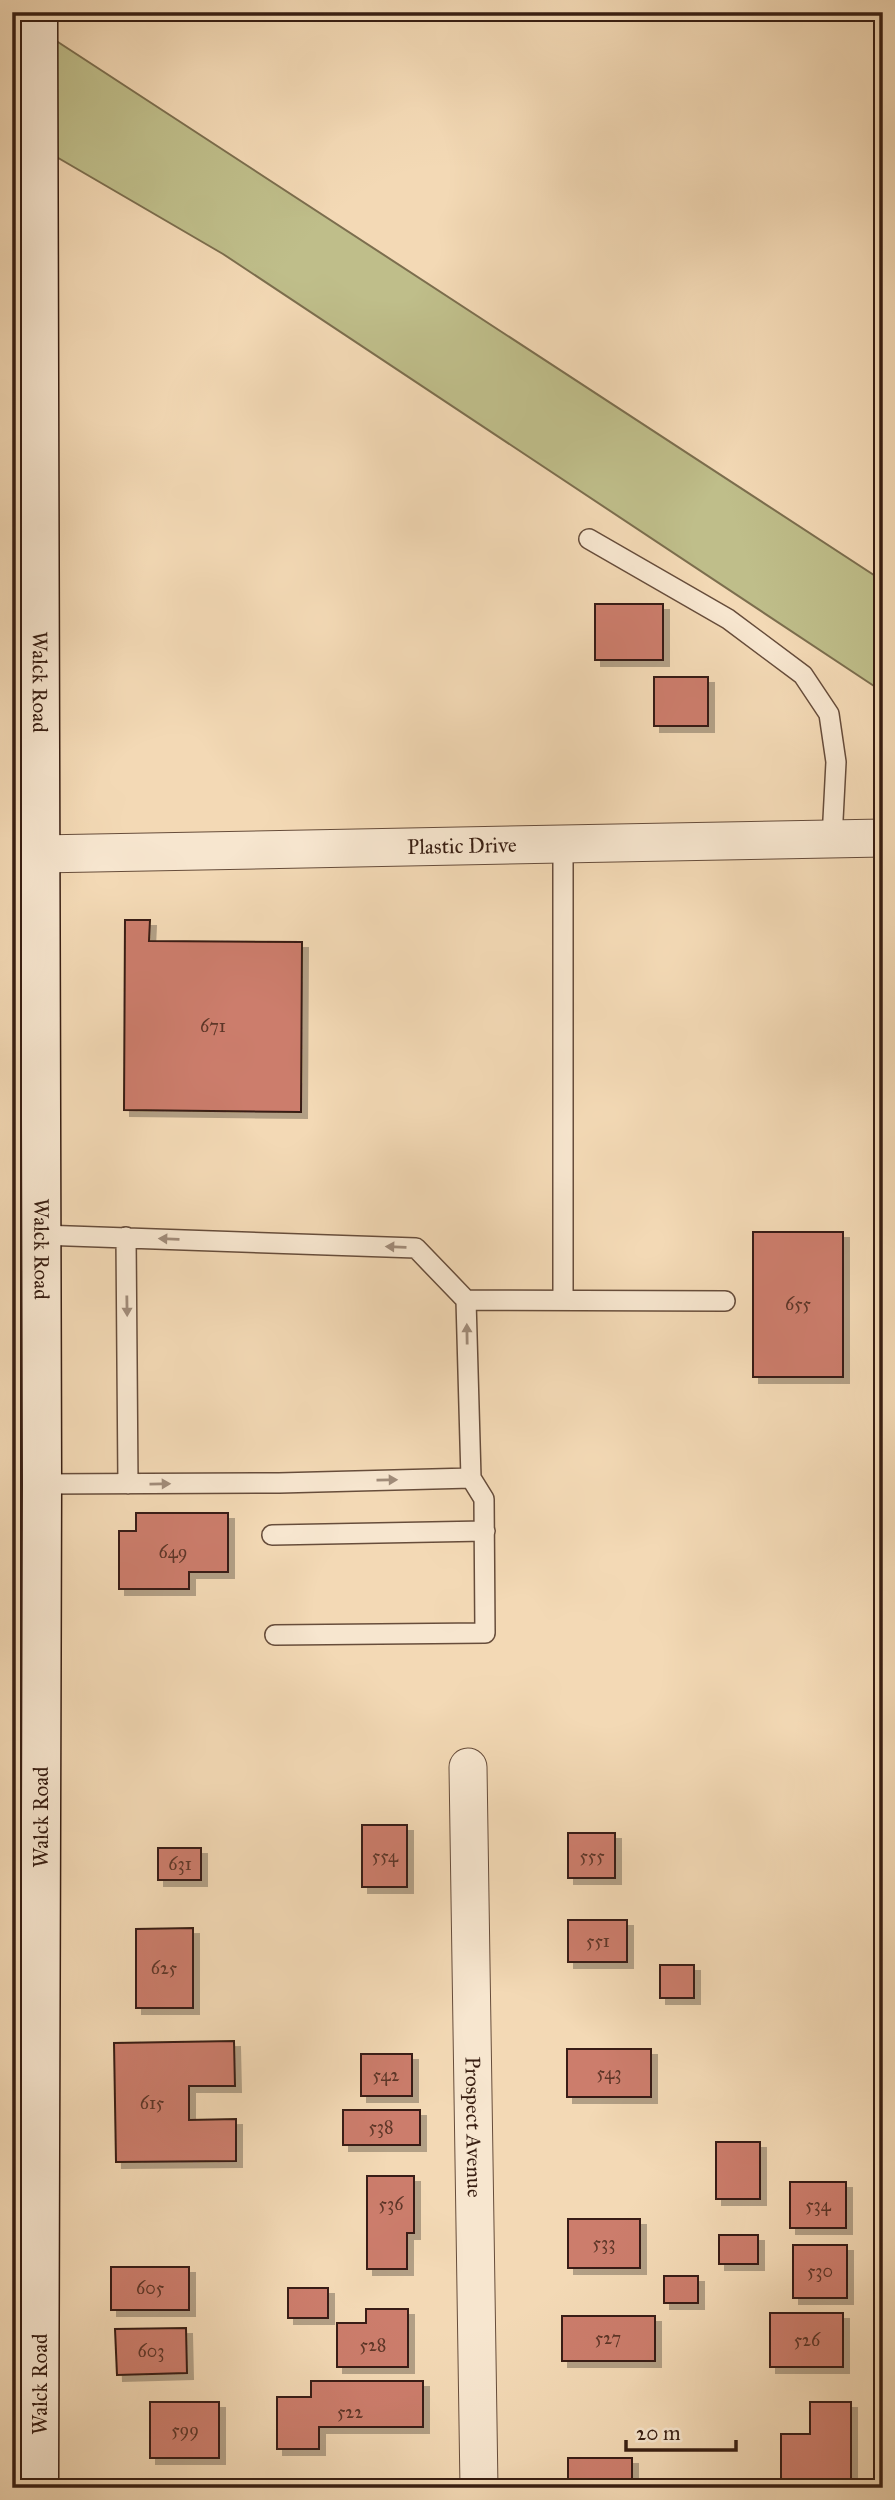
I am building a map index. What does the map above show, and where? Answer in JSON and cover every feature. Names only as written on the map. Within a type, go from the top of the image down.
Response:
[{"type":"street","name":"Walck Road","points":[[38,12],[42,1484],[39,2488]]},
{"type":"street","name":"Plastic Drive","points":[[40,854],[883,838]]},
{"type":"street","name":"Prospect Avenue","points":[[468,1767],[479,2488]]},
{"type":"lane","points":[[589,539],[729,620],[803,675],[829,714],[836,762],[832,839]]},
{"type":"lane","points":[[563,844],[563,1300]]},
{"type":"lane","points":[[41,1235],[416,1248],[466,1300],[471,1478],[484,1499],[485,1633],[275,1635]]},
{"type":"lane","points":[[126,1237],[128,1484]]},
{"type":"lane","points":[[466,1300],[725,1301]]},
{"type":"lane","points":[[42,1484],[471,1478]]},
{"type":"lane","points":[[272,1535],[485,1531]]},
{"type":"shaded area","points":[[12,12],[883,581],[883,692],[223,254],[12,131]]},
{"type":"building","points":[[595,604],[663,604],[663,660],[595,660]]},
{"type":"building","points":[[654,677],[708,677],[708,726],[654,726]]},
{"type":"building","points":[[125,920],[150,920],[149,941],[302,942],[301,1112],[124,1110]]},
{"type":"building","points":[[753,1232],[843,1232],[843,1377],[753,1377]]},
{"type":"building","points":[[136,1513],[228,1513],[228,1572],[189,1572],[189,1589],[119,1589],[119,1531],[136,1531]]},
{"type":"building","points":[[362,1825],[407,1825],[407,1887],[362,1887]]},
{"type":"building","points":[[568,1833],[615,1833],[615,1878],[568,1878]]},
{"type":"building","points":[[158,1848],[201,1848],[201,1880],[158,1880]]},
{"type":"building","points":[[568,1920],[627,1920],[627,1962],[568,1962]]},
{"type":"building","points":[[193,1928],[193,2008],[136,2008],[136,1929]]},
{"type":"building","points":[[660,1965],[694,1965],[694,1998],[660,1998]]},
{"type":"building","points":[[234,2041],[235,2086],[189,2086],[189,2120],[236,2119],[236,2161],[116,2162],[114,2043]]},
{"type":"building","points":[[567,2049],[651,2049],[651,2097],[567,2097]]},
{"type":"building","points":[[361,2054],[412,2054],[412,2096],[361,2096]]},
{"type":"building","points":[[343,2110],[420,2110],[420,2145],[343,2145]]},
{"type":"building","points":[[716,2142],[760,2142],[760,2199],[716,2199]]},
{"type":"building","points":[[367,2176],[414,2176],[414,2233],[407,2233],[407,2269],[367,2269]]},
{"type":"building","points":[[790,2182],[846,2182],[846,2228],[790,2228]]},
{"type":"building","points":[[568,2219],[640,2219],[640,2268],[568,2268]]},
{"type":"building","points":[[719,2235],[758,2235],[758,2264],[719,2264]]},
{"type":"building","points":[[793,2245],[847,2245],[847,2298],[793,2298]]},
{"type":"building","points":[[111,2267],[189,2267],[189,2310],[111,2310]]},
{"type":"building","points":[[664,2276],[698,2276],[698,2303],[664,2303]]},
{"type":"building","points":[[288,2288],[328,2288],[328,2318],[288,2318]]},
{"type":"building","points":[[366,2309],[408,2309],[408,2367],[337,2367],[337,2323],[366,2323]]},
{"type":"building","points":[[770,2313],[843,2313],[843,2367],[770,2367]]},
{"type":"building","points":[[562,2316],[655,2316],[655,2361],[562,2361]]},
{"type":"building","points":[[186,2328],[187,2373],[117,2375],[115,2329]]},
{"type":"building","points":[[311,2381],[423,2381],[423,2427],[319,2427],[319,2449],[277,2449],[277,2397],[311,2397]]},
{"type":"building","points":[[150,2402],[219,2402],[219,2458],[150,2458]]},
{"type":"building","points":[[810,2402],[851,2402],[851,2488],[781,2488],[781,2434],[810,2434]]},
{"type":"building","points":[[568,2458],[632,2458],[632,2488],[568,2488]]}]
